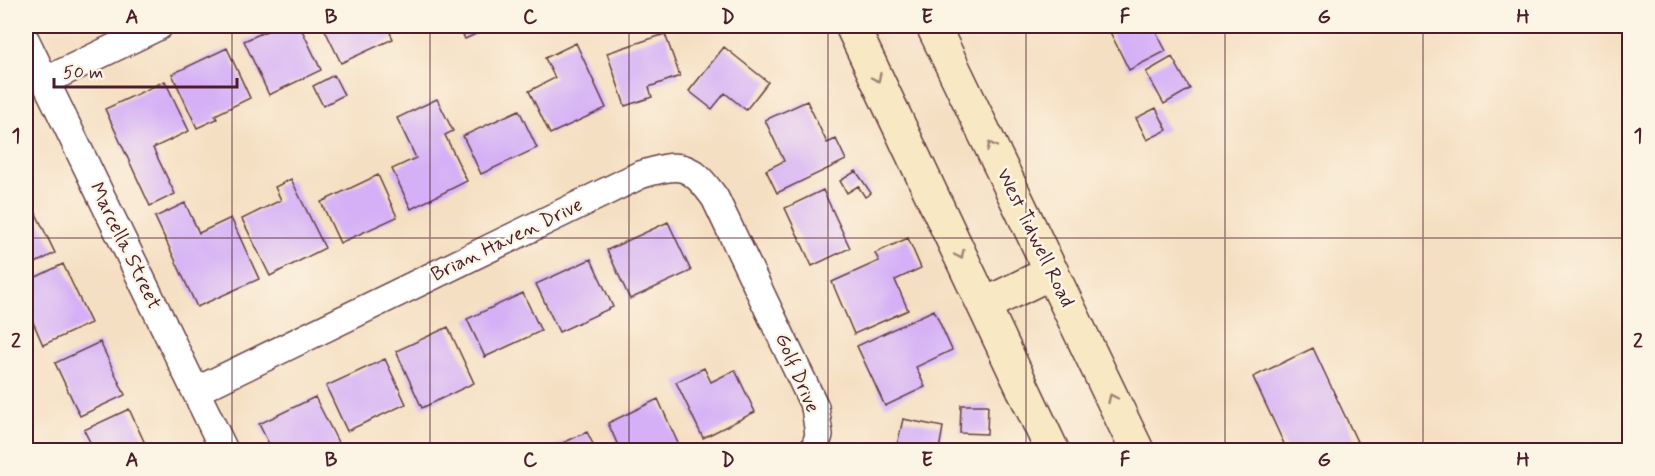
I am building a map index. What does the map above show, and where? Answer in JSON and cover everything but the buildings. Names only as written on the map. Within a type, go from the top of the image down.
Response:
[{"type":"main road","points":[[852,26],[1052,450]]},
{"type":"main road","name":"West Tidwell Road","points":[[933,26],[1137,450]]},
{"type":"main road","points":[[984,305],[1052,272]]},
{"type":"street","points":[[45,81],[159,26]]},
{"type":"street","name":"Marcella Street","points":[[26,41],[224,450]]},
{"type":"street","name":"Brian Haven Drive","points":[[195,391],[640,175],[663,168],[683,167],[701,178],[715,198],[762,296]]},
{"type":"street","name":"Golf Drive","points":[[762,296],[815,407],[819,435],[814,450]]}]
